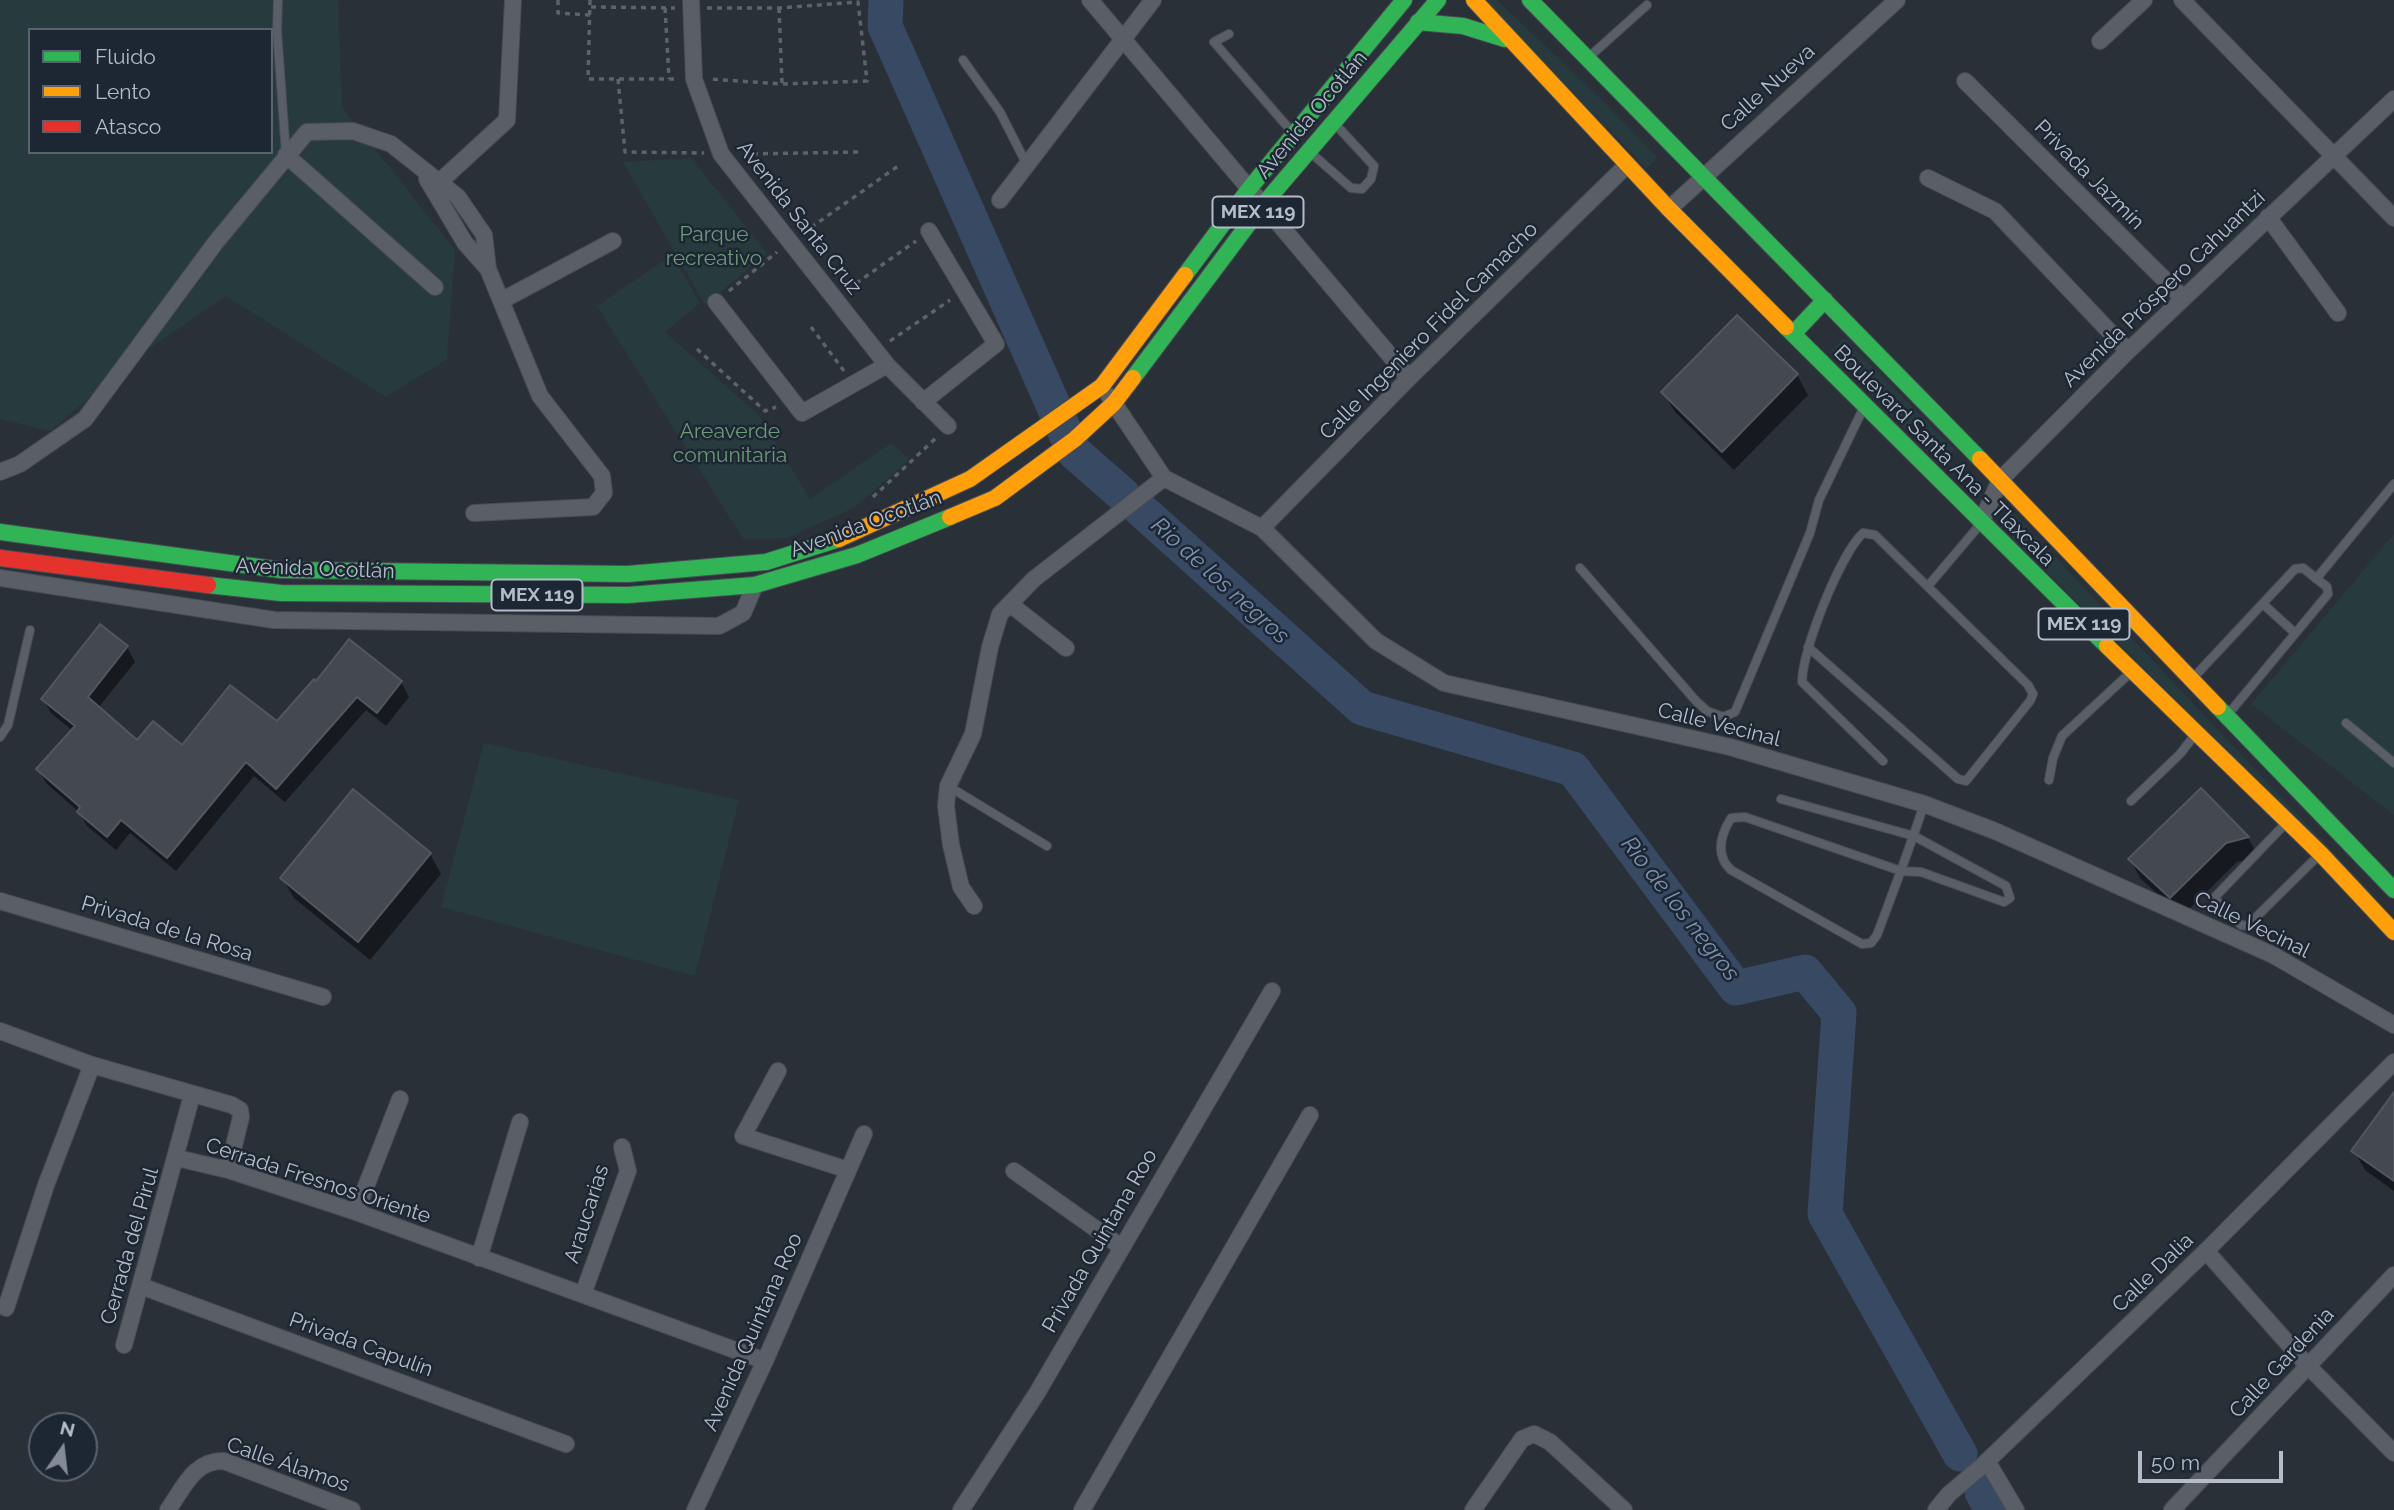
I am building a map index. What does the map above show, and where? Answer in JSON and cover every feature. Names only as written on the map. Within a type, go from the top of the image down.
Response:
[{"type":"main road","name":"Avenida Ocotlán","points":[[0,558],[70,569],[281,593],[628,595],[755,585],[857,555],[995,498],[1085,430],[1114,403],[1262,206],[1438,0]]},
{"type":"main road","name":"Boulevard Santa Ana - Tlaxcala","points":[[1474,0],[1669,209],[1981,523],[2321,854],[2394,932]]},
{"type":"main road","name":"Boulevard Santa Ana - Tlaxcala","points":[[1530,0],[2000,480],[2394,890]]},
{"type":"main road","name":"Avenida Ocotlán","points":[[0,532],[281,570],[628,574],[766,562],[836,541],[970,479],[1102,386],[1249,189],[1402,1]]},
{"type":"main road","points":[[1418,22],[1471,27],[1510,41]]},
{"type":"main road","points":[[1793,334],[1825,300]]},
{"type":"main road","points":[[2375,914],[2394,946]]},
{"type":"street","points":[[436,185],[507,120],[513,0]]},
{"type":"street","points":[[1090,0],[1409,378]]},
{"type":"street","points":[[1000,200],[1153,0]]},
{"type":"street","name":"Calle Nueva","points":[[1669,209],[1897,0]]},
{"type":"street","points":[[2099,41],[2144,0]]},
{"type":"street","points":[[2182,0],[2394,218]]},
{"type":"street","name":"Avenida Santa Cruz","points":[[691,4],[694,79],[721,154],[887,365],[948,426]]},
{"type":"street","name":"Privada Jazmín","points":[[1965,81],[2183,298]]},
{"type":"street","name":"Avenida Próspero Cahuantzi","points":[[1981,523],[2000,480],[2128,351],[2394,99]]},
{"type":"street","points":[[0,472],[20,464],[85,419],[216,242],[307,132],[353,131],[391,144],[436,185],[458,197],[484,235],[488,269],[540,396],[602,476],[604,493],[593,507],[474,513]]},
{"type":"street","points":[[286,155],[435,287]]},
{"type":"street","name":"Calle Ingeniero Fidel Camacho","points":[[1262,528],[1409,378],[1627,165]]},
{"type":"street","points":[[1928,178],[1995,211],[2128,351]]},
{"type":"street","points":[[436,185],[460,235],[488,269]]},
{"type":"street","points":[[2268,217],[2339,313]]},
{"type":"street","points":[[460,235],[477,225]]},
{"type":"street","points":[[923,402],[996,344],[929,231]]},
{"type":"street","points":[[501,301],[613,241]]},
{"type":"street","points":[[716,302],[798,407],[854,383],[887,365]]},
{"type":"street","name":"Calle Vecinal","points":[[1102,386],[1164,478],[1262,528],[1376,641],[1444,683],[1730,747],[1924,803],[1994,831],[2273,955],[2394,1025]]},
{"type":"street","points":[[974,906],[961,887],[951,845],[946,806],[948,786],[973,734],[990,647],[1000,614],[1034,579],[1164,478]]},
{"type":"street","points":[[0,578],[274,620],[719,626],[743,613],[755,585]]},
{"type":"street","points":[[1010,604],[1066,648]]},
{"type":"street","name":"Privada de la Rosa","points":[[0,901],[323,997]]},
{"type":"street","name":"Privada Quintana Roo","points":[[961,1510],[1037,1392],[1120,1245],[1272,991]]},
{"type":"street","points":[[0,1031],[92,1065],[232,1105],[240,1110],[242,1117],[228,1170]]},
{"type":"street","name":"Calle Dalia","points":[[1936,1510],[1949,1494],[1987,1461],[2206,1251],[2394,1062]]},
{"type":"street","points":[[6,1308],[46,1185],[92,1065]]},
{"type":"street","points":[[778,1071],[743,1136],[848,1170]]},
{"type":"street","name":"Cerrada Fresnos Oriente","points":[[192,1095],[177,1158],[228,1170],[356,1212],[765,1361]]},
{"type":"street","points":[[356,1212],[400,1099]]},
{"type":"street","points":[[1082,1510],[1310,1115]]},
{"type":"street","points":[[479,1258],[520,1122]]},
{"type":"street","name":"Avenida Quintana Roo","points":[[695,1510],[765,1361],[864,1134]]},
{"type":"street","name":"Araucarias","points":[[583,1294],[628,1171],[622,1147]]},
{"type":"street","name":"Cerrada del Pirul","points":[[124,1345],[177,1158]]},
{"type":"street","points":[[1014,1171],[1120,1245]]},
{"type":"street","points":[[2206,1251],[2308,1366],[2394,1453]]},
{"type":"street","name":"Calle Gardenia","points":[[2172,1510],[2394,1275]]},
{"type":"street","name":"Privada Capulín","points":[[141,1286],[566,1444]]},
{"type":"street","points":[[1473,1510],[1522,1439],[1534,1434],[1550,1442],[1624,1510]]},
{"type":"street","name":"Calle Álamos","points":[[168,1510],[196,1469],[209,1461],[224,1461],[352,1510]]},
{"type":"street","points":[[1987,1461],[2016,1510]]},
{"type":"lane","points":[[278,0],[277,30],[286,155]]},
{"type":"lane","points":[[1587,59],[1647,5]]},
{"type":"lane","points":[[1230,34],[1214,42],[1294,134]]},
{"type":"lane","points":[[963,60],[1000,112],[1027,165]]},
{"type":"lane","points":[[1309,151],[1351,188],[1362,189],[1371,179],[1374,166],[1333,122]]},
{"type":"lane","points":[[1580,568],[1696,701],[1707,711],[1723,717],[1735,712],[1810,533],[1819,500],[1865,407]]},
{"type":"lane","points":[[2316,579],[2394,484]]},
{"type":"lane","points":[[1928,586],[1981,523]]},
{"type":"lane","points":[[1808,647],[1958,779],[1966,781],[2033,694],[2028,685],[1928,586],[1875,536],[1863,533],[1854,541],[1808,647],[1802,682],[1883,761]]},
{"type":"lane","points":[[2190,680],[2299,567],[2327,587],[2328,594],[2226,717]]},
{"type":"lane","points":[[2263,604],[2295,633]]},
{"type":"lane","points":[[0,737],[8,725],[30,629]]},
{"type":"lane","points":[[2049,780],[2053,758],[2062,736],[2132,671]]},
{"type":"lane","points":[[2346,723],[2394,763]]},
{"type":"lane","points":[[2131,801],[2180,754],[2196,733]]},
{"type":"lane","points":[[948,786],[1047,846]]},
{"type":"lane","points":[[1781,799],[1914,836],[1992,876],[2006,886],[2010,898],[2004,902],[1921,872],[1901,871],[1745,817],[1731,818],[1720,851],[1722,862],[1731,870],[1862,944],[1871,943],[1877,935],[1901,871],[1914,836],[1924,803]]},
{"type":"lane","points":[[2288,822],[2216,893],[2214,898],[2241,925],[2247,926],[2321,854]]},
{"type":"path","points":[[558,0],[558,13],[590,16]]},
{"type":"path","points":[[590,0],[588,79],[694,79],[782,84],[867,81],[858,2],[779,8],[691,4],[664,7],[591,7]]},
{"type":"path","points":[[664,7],[668,79]]},
{"type":"path","points":[[779,8],[782,84]]},
{"type":"path","points":[[618,79],[625,152],[860,152]]},
{"type":"path","points":[[716,302],[789,242],[901,164]]},
{"type":"path","points":[[835,299],[929,231]]},
{"type":"path","points":[[876,351],[963,290]]},
{"type":"path","points":[[811,327],[854,383]]},
{"type":"path","points":[[697,349],[765,411],[798,407]]},
{"type":"path","points":[[883,520],[871,499],[948,426]]},
{"type":"green space","points":[[0,0],[338,0],[342,107],[455,250],[447,359],[386,397],[226,296],[130,362],[50,431],[0,419]]},
{"type":"green space","points":[[1483,0],[1497,0],[1602,100],[1657,157],[1647,169]]},
{"type":"green space","name":"Parque recreativo","points":[[691,158],[767,253],[705,305],[623,162]]},
{"type":"green space","name":"Areaverde comunitaria","points":[[672,255],[700,303],[665,332],[760,416],[810,499],[891,443],[910,459],[854,508],[787,538],[743,539],[597,306]]},
{"type":"green space","points":[[1844,338],[1954,449],[1941,465],[1830,352]]},
{"type":"green space","points":[[2013,512],[2394,917],[2001,526]]},
{"type":"green space","points":[[2394,534],[2394,815],[2251,704]]},
{"type":"green space","points":[[484,743],[739,800],[695,976],[441,907]]},
{"type":"building","points":[[1737,315],[1798,374],[1722,452],[1661,392]]},
{"type":"building","points":[[100,624],[128,646],[88,697],[137,740],[153,721],[182,745],[230,685],[277,721],[314,679],[316,681],[349,639],[402,681],[377,713],[357,697],[276,789],[246,762],[167,858],[121,820],[107,837],[77,812],[80,807],[36,769],[75,726],[41,699]]},
{"type":"building","points":[[2201,788],[2249,837],[2226,843],[2170,898],[2128,859]]},
{"type":"building","points":[[353,789],[431,853],[358,942],[280,878]]},
{"type":"building","points":[[2394,1092],[2394,1181],[2351,1151]]},
{"type":"waterway","name":"Rio de los negros","points":[[886,0],[885,26],[1074,452],[1123,495]]},
{"type":"waterway","name":"Rio de los negros","points":[[1140,509],[1362,708],[1573,769],[1736,988],[1805,972],[1839,1013],[1825,1214],[1960,1454]]},
{"type":"waterway","name":"Rio de los negros","points":[[1982,1492],[1992,1510]]},
{"type":"traffic: fast","points":[[1185,275],[1249,189],[1404,0]]},
{"type":"traffic: fast","points":[[1133,378],[1262,206],[1438,0]]},
{"type":"traffic: fast","points":[[1530,0],[1980,459]]},
{"type":"traffic: fast","points":[[1418,22],[1463,26],[1505,39]]},
{"type":"traffic: fast","points":[[1793,334],[1825,300]]},
{"type":"traffic: fast","points":[[1786,327],[2107,646]]},
{"type":"traffic: fast","points":[[208,585],[281,593],[628,595],[755,585],[857,555],[950,517]]},
{"type":"traffic: fast","points":[[0,532],[281,570],[628,574],[766,562],[839,539]]},
{"type":"traffic: fast","points":[[2218,707],[2394,890]]},
{"type":"traffic: slow","points":[[1474,0],[1669,209],[1786,327]]},
{"type":"traffic: slow","points":[[839,539],[970,479],[1102,386],[1185,275]]},
{"type":"traffic: slow","points":[[950,517],[995,498],[1075,439],[1114,403],[1133,378]]},
{"type":"traffic: slow","points":[[1980,459],[2218,707]]},
{"type":"traffic: slow","points":[[2107,646],[2321,854],[2394,932]]},
{"type":"traffic: jam","points":[[0,558],[208,585]]}]
